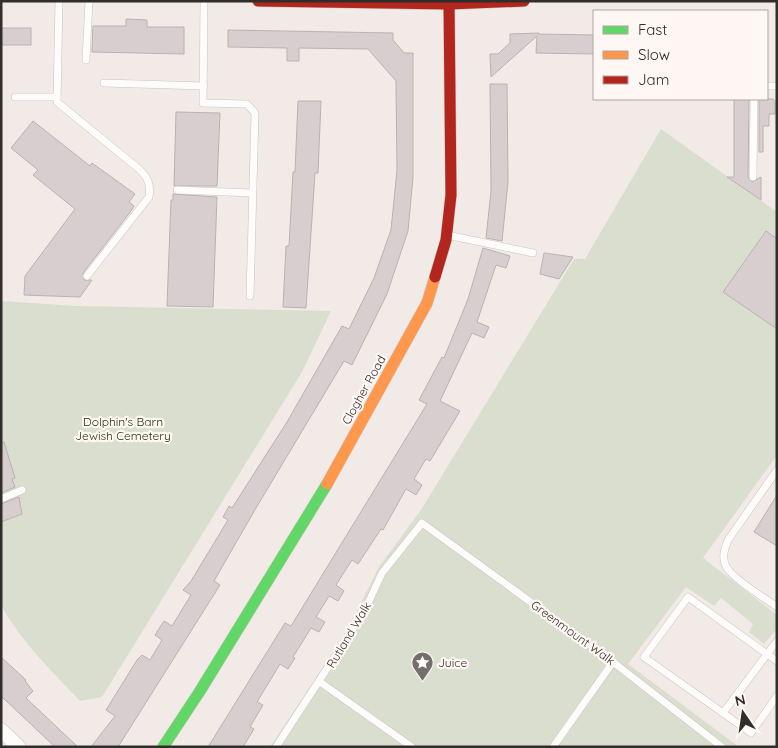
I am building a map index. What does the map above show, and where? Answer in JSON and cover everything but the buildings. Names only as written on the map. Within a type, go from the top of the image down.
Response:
[{"type":"street","points":[[258,1],[524,1]]},
{"type":"street","name":"Clogher Road","points":[[163,747],[200,692],[324,490],[392,370],[427,303],[446,235],[451,196],[452,139],[449,2]]},
{"type":"street","points":[[1,730],[19,747]]},
{"type":"lane","points":[[59,1],[57,102],[139,169],[147,177],[151,187],[149,196],[87,276]]},
{"type":"lane","points":[[86,60],[89,1]]},
{"type":"lane","points":[[204,1],[203,103],[247,104],[254,113],[250,296]]},
{"type":"lane","points":[[104,83],[204,86]]},
{"type":"lane","points":[[16,96],[57,96]]},
{"type":"lane","points":[[753,177],[754,100]]},
{"type":"lane","points":[[177,190],[252,193]]},
{"type":"lane","points":[[446,235],[533,253]]},
{"type":"lane","points":[[777,470],[728,540],[724,557],[730,573],[777,607]]},
{"type":"lane","points":[[1,499],[22,490]]},
{"type":"lane","name":"Greenmount Walk","points":[[422,523],[613,662],[722,747]]},
{"type":"lane","name":"Rutland Walk","points":[[276,747],[364,612],[382,573],[422,523]]},
{"type":"lane","points":[[777,661],[688,597],[644,657],[751,733],[777,696]]},
{"type":"lane","points":[[723,713],[777,641]]},
{"type":"lane","points":[[553,747],[613,662]]},
{"type":"lane","points":[[320,682],[412,747]]},
{"type":"green space","points":[[661,129],[777,212],[777,240],[764,233],[724,292],[777,329],[777,455],[703,558],[777,615],[777,629],[764,644],[749,632],[753,624],[721,598],[714,606],[686,587],[628,664],[739,747],[270,747],[346,633],[379,567],[421,510],[574,259],[585,259]]},
{"type":"green space","name":"Dolphin's Barn Jewish Cemetery","points":[[1,301],[76,306],[331,311],[302,372],[102,697],[80,701],[18,632],[1,605]]},
{"type":"traffic: fast","points":[[163,747],[200,691],[327,484]]},
{"type":"traffic: slow","points":[[327,484],[427,303],[435,277]]},
{"type":"traffic: jam","points":[[258,1],[449,4],[524,1]]},
{"type":"traffic: jam","points":[[435,277],[446,240],[451,195],[449,1]]},
{"type":"place","name":"Juice","points":[[422,682]]}]
